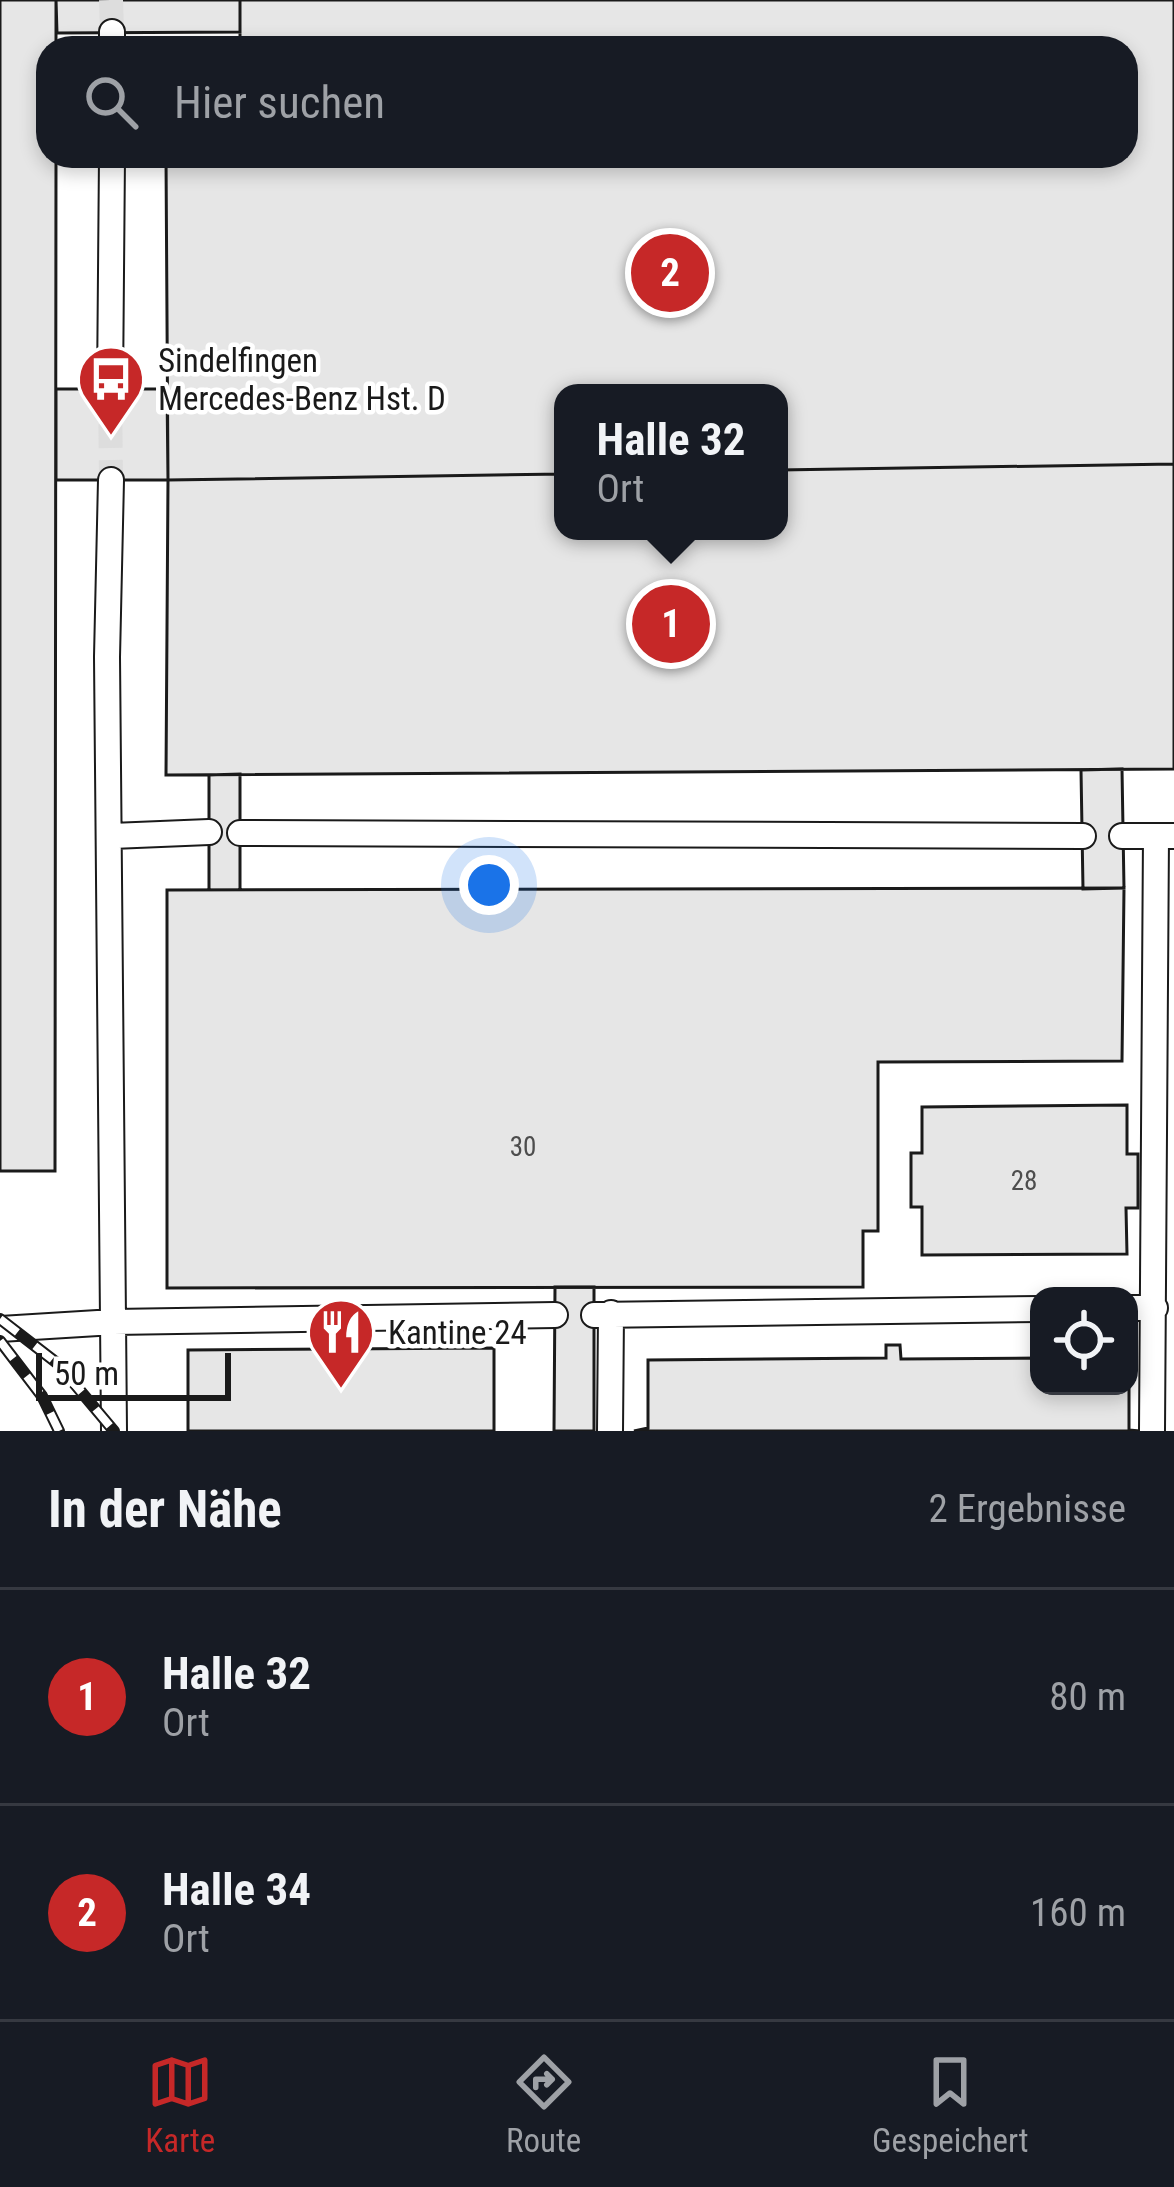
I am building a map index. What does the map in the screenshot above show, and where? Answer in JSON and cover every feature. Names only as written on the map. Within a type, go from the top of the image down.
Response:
[{"type":"street","points":[[110,388],[112,168]]},
{"type":"street","points":[[111,480],[107,657],[114,1431]]},
{"type":"street","points":[[112,836],[209,832]]},
{"type":"street","points":[[240,833],[1083,836]]},
{"type":"street","points":[[1122,836],[1165,836],[1142,1308],[1152,1431]]},
{"type":"street","points":[[610,1431],[602,1314],[1030,1309]]},
{"type":"street","points":[[0,1329],[114,1322],[555,1315]]},
{"type":"building","points":[[0,0],[56,0],[56,36],[36,36],[36,168],[56,168],[55,1171],[0,1171]]},
{"type":"building","points":[[56,0],[240,0],[240,32],[57,33]]},
{"type":"building","points":[[240,0],[1174,0],[1174,464],[788,470],[788,384],[554,384],[554,474],[168,480],[166,168],[1138,168],[1138,36],[240,36]]},
{"type":"building","points":[[56,389],[167,389],[168,480],[56,480]]},
{"type":"building","points":[[1174,464],[1174,769],[166,775],[168,480],[554,474],[554,540],[788,540],[788,470]]},
{"type":"building","points":[[1122,769],[1124,888],[1083,889],[1081,770]]},
{"type":"building","points":[[240,774],[240,890],[209,890],[209,775]]},
{"type":"building","points":[[1124,888],[1122,1061],[878,1062],[878,1231],[863,1231],[863,1287],[167,1288],[167,890]]},
{"type":"building","points":[[1127,1105],[1127,1154],[1138,1154],[1138,1208],[1126,1208],[1127,1254],[922,1255],[922,1207],[911,1207],[911,1153],[922,1153],[922,1107]]},
{"type":"building","points":[[555,1287],[594,1287],[594,1431],[554,1431]]},
{"type":"building","points":[[886,1345],[900,1345],[901,1359],[1030,1358],[1030,1395],[1129,1395],[1129,1430],[1140,1431],[634,1431],[648,1428],[648,1360],[886,1358]]},
{"type":"building","name":"Kantine 24","points":[[494,1348],[494,1431],[188,1431],[188,1350]]},
{"type":"tunnel","points":[[111,0],[112,32]]},
{"type":"tunnel","points":[[110,388],[111,480]]},
{"type":"railway","points":[[0,1319],[57,1363],[114,1431]]},
{"type":"railway","points":[[0,1341],[42,1396],[59,1431]]},
{"type":"place","name":"Halle 34","points":[[670,273]]},
{"type":"place","name":"Sindelfingen Mercedes-Benz Hst. D","points":[[111,438]]},
{"type":"place","name":"Halle 32","points":[[671,624]]},
{"type":"place","name":"Kantine 24","points":[[341,1391]]}]
